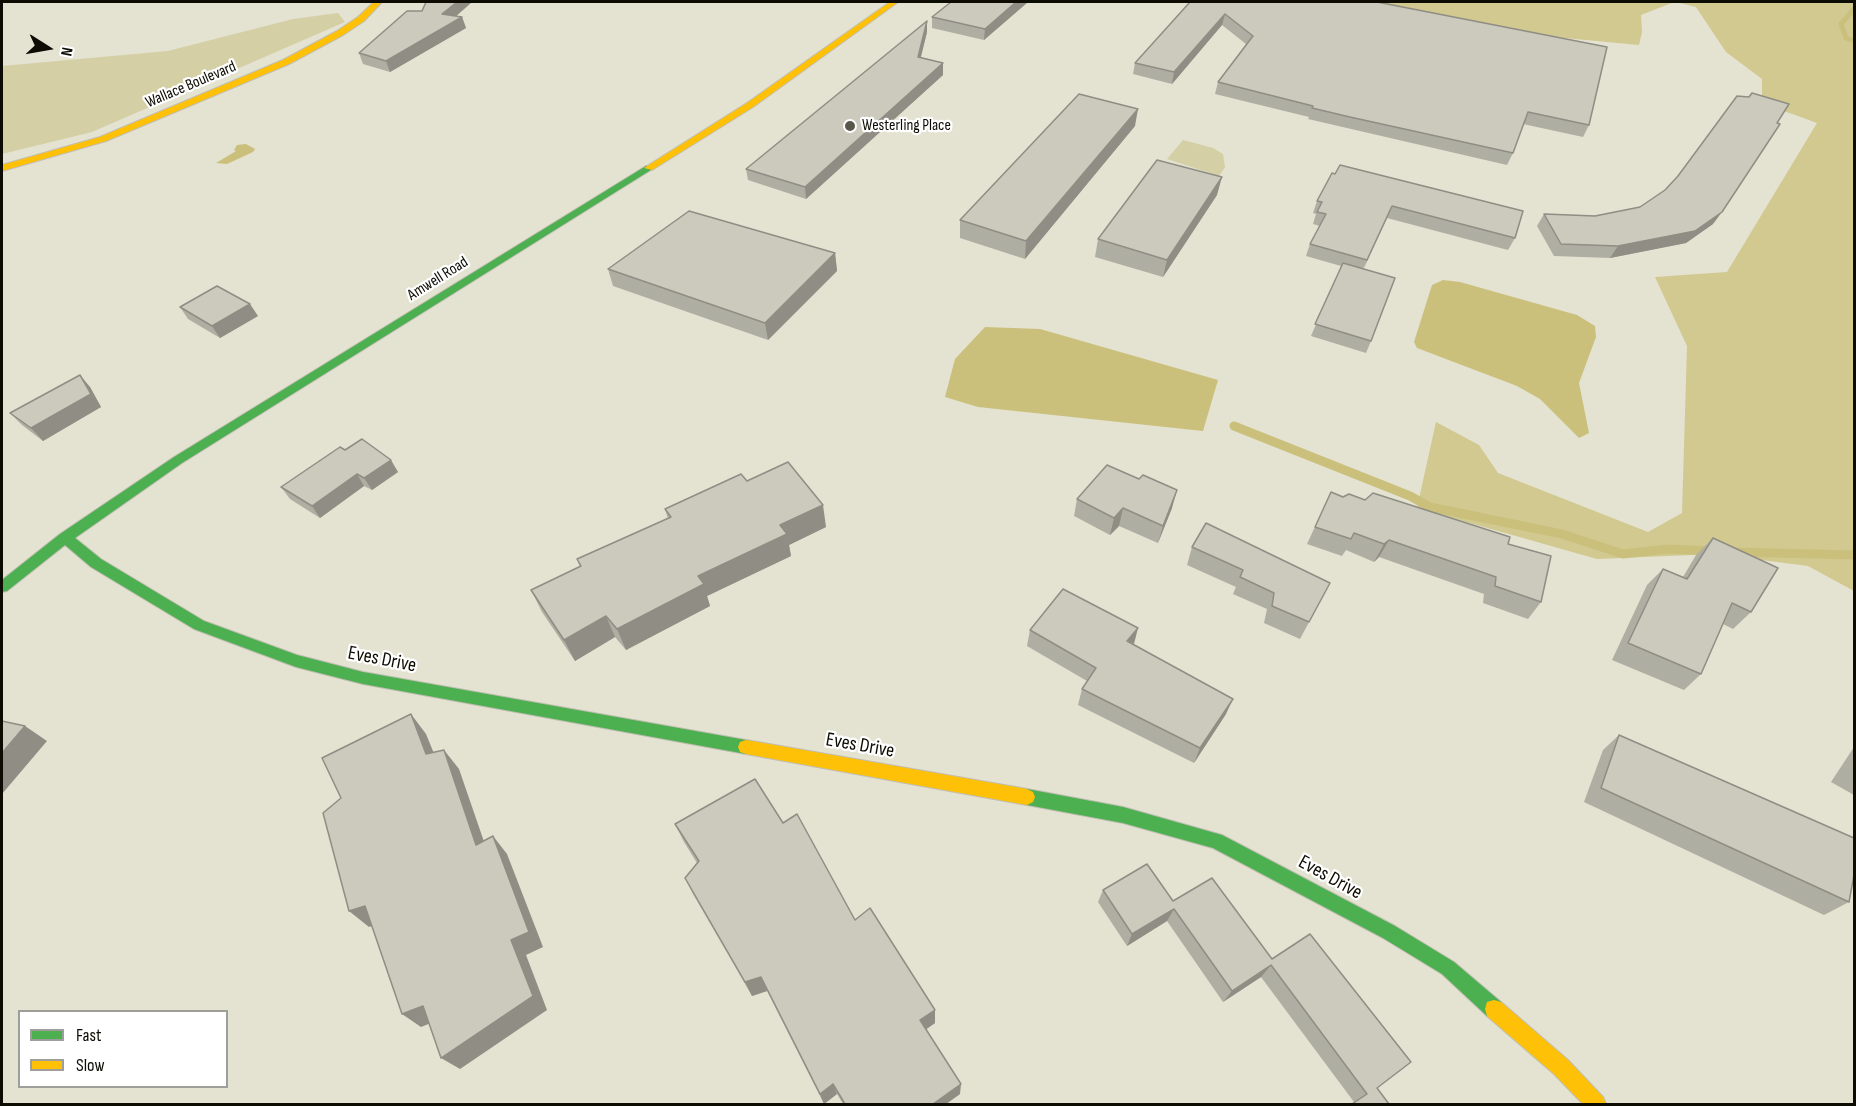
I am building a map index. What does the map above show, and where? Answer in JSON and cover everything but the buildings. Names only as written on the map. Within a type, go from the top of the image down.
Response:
[{"type":"street","name":"Wallace Boulevard","points":[[2,168],[103,139],[275,67],[340,33],[361,19],[378,2]]},
{"type":"street","name":"Amwell Road","points":[[2,587],[65,538],[188,454],[750,105],[894,2]]},
{"type":"street","name":"Eves Drive","points":[[65,538],[96,563],[199,625],[296,661],[363,678],[1124,815],[1216,841],[1389,933],[1448,968],[1562,1066],[1596,1104]]},
{"type":"shaded area","points":[[1371,2],[1674,2],[1641,15],[1642,32],[1639,45],[1512,33]]},
{"type":"shaded area","points":[[1676,2],[1854,2],[1854,591],[1808,566],[1715,554],[1597,559],[1417,508],[1436,422],[1479,445],[1498,473],[1648,532],[1682,513],[1687,346],[1655,277],[1727,272],[1817,123],[1762,103],[1762,79],[1726,52],[1696,7]]},
{"type":"shaded area","points":[[338,13],[345,22],[92,132],[2,154],[2,66],[168,51],[293,19]]},
{"type":"shaded area","points":[[1183,140],[1213,148],[1223,154],[1225,167],[1219,176],[1167,159]]},
{"type":"shaded area","points":[[246,144],[255,149],[253,152],[227,164],[216,163],[236,151],[234,150],[237,145]]},
{"type":"shaded area","points":[[1443,280],[1460,282],[1577,315],[1595,326],[1596,337],[1579,383],[1589,433],[1579,438],[1540,399],[1517,386],[1417,348],[1414,342],[1432,285]]},
{"type":"shaded area","points":[[985,327],[1040,329],[1218,380],[1203,431],[978,407],[945,397],[955,359]]},
{"type":"waterway","points":[[1854,9],[1841,24],[1846,38],[1854,41]]},
{"type":"waterway","points":[[1234,426],[1410,496],[1430,507],[1562,534],[1623,554],[1667,549],[1713,551]]},
{"type":"waterway","points":[[1733,552],[1854,555]]},
{"type":"traffic: fast","points":[[2,587],[65,538],[178,460],[649,168]]},
{"type":"traffic: fast","points":[[65,538],[96,563],[199,625],[296,661],[363,678],[746,747]]},
{"type":"traffic: fast","points":[[1027,797],[1123,815],[1216,841],[1389,932],[1448,968],[1494,1009]]},
{"type":"traffic: slow","points":[[2,168],[103,139],[286,62],[340,33],[361,19],[378,2]]},
{"type":"traffic: slow","points":[[649,168],[750,105],[894,2]]},
{"type":"traffic: slow","points":[[746,747],[1027,797]]},
{"type":"traffic: slow","points":[[1494,1009],[1561,1067],[1596,1104]]},
{"type":"place","name":"Westerling Place","points":[[850,126]]}]
